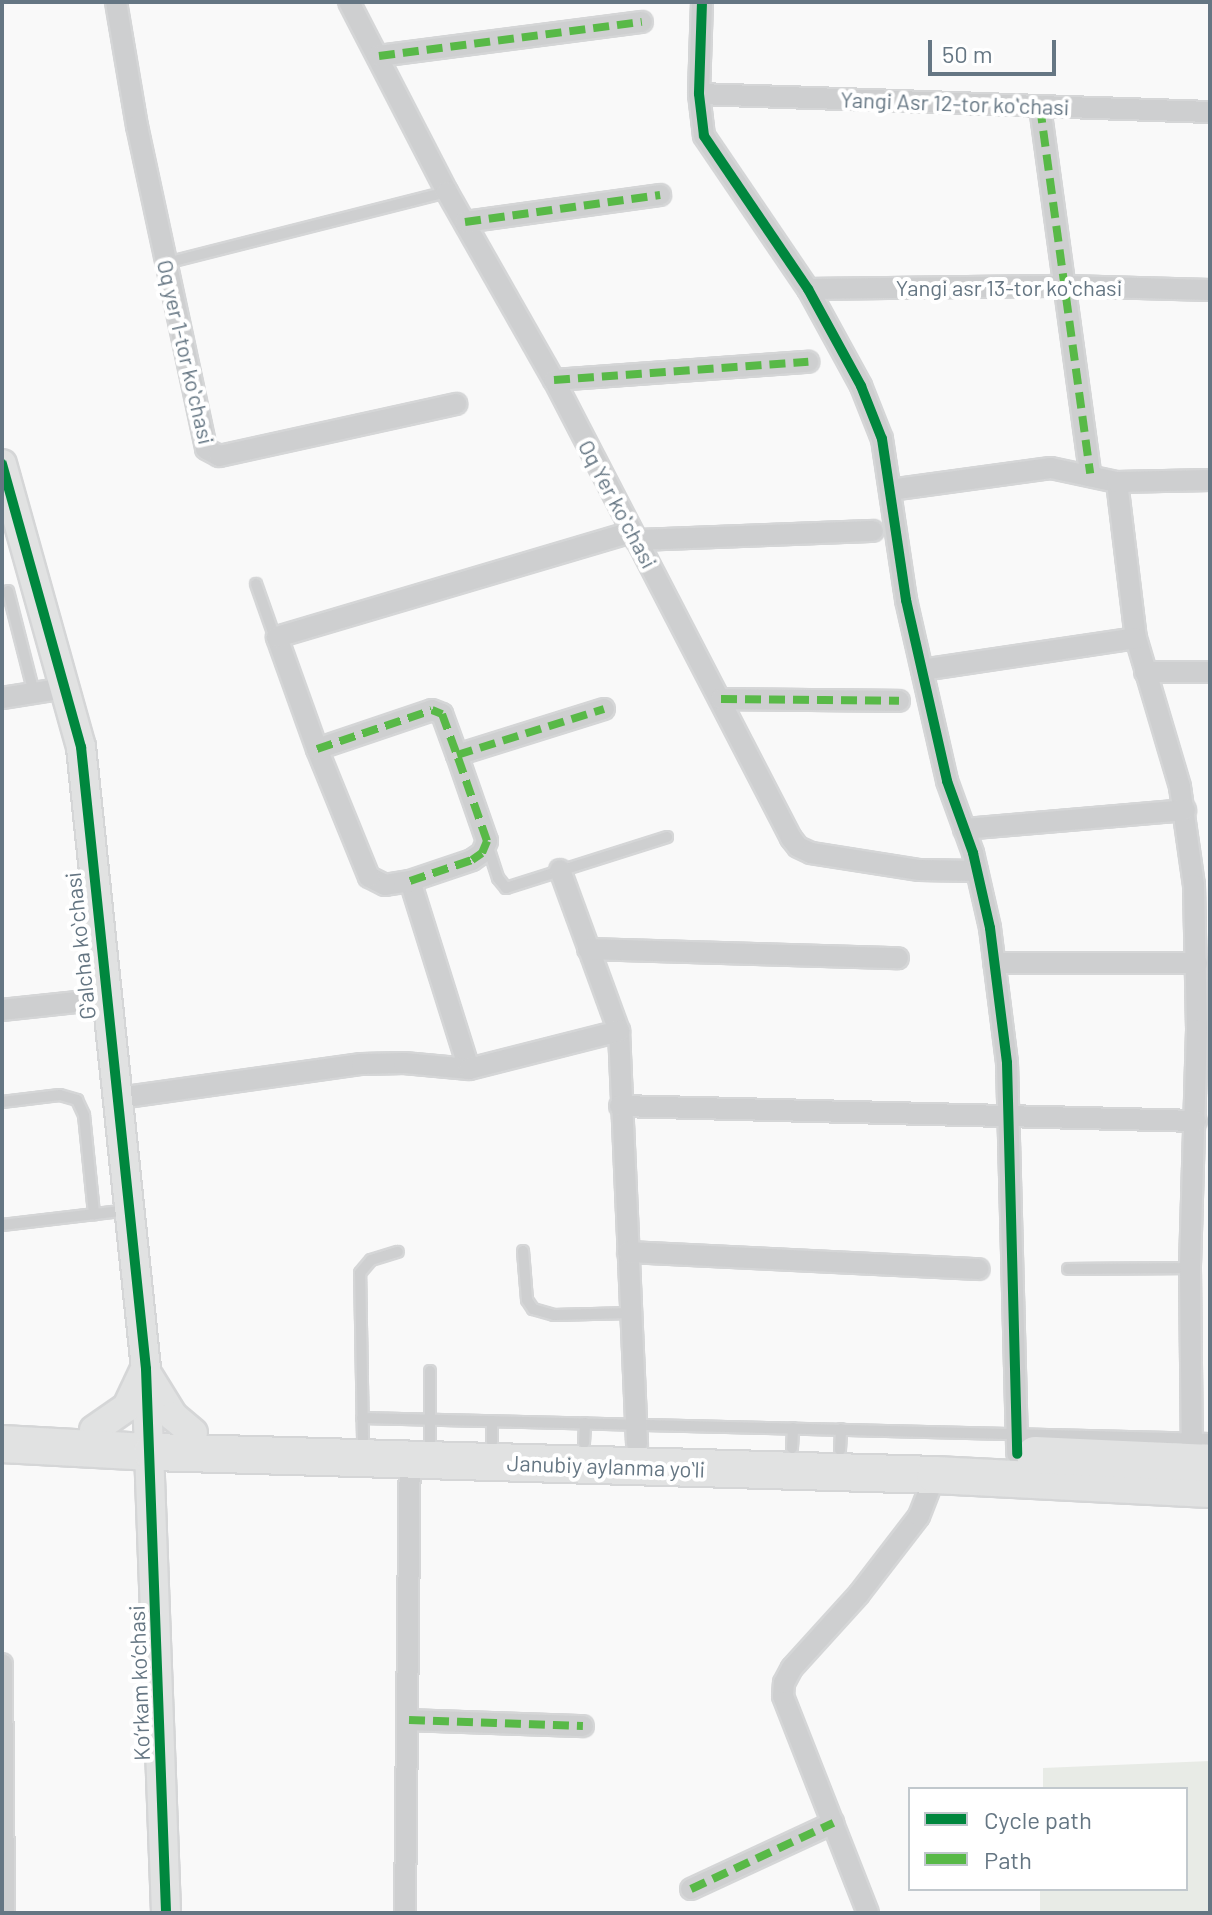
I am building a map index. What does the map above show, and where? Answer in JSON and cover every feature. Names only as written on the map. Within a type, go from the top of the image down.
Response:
[{"type":"highway","name":"Janubiy aylanma yoʻli","points":[[2,1425],[94,1430],[151,1442],[193,1433],[363,1428],[423,1440],[492,1432],[637,1434],[1017,1444],[1203,1458]]},
{"type":"highway","name":"Janubiy aylanma yoʻli","points":[[2,1444],[423,1440],[935,1475],[1203,1458]]},
{"type":"street","name":"Oq yer 1-tor koʻchasi","points":[[116,2],[164,263],[194,407],[206,449],[213,455],[456,404]]},
{"type":"street","name":"Oq Yer koʻchasi","points":[[349,2],[447,192],[554,380],[798,847],[811,853],[920,870],[977,871]]},
{"type":"street","points":[[702,2],[699,94],[704,136],[808,289],[874,414],[882,439],[906,600],[947,781],[977,871],[994,963],[1007,1063],[1017,1444]]},
{"type":"street","points":[[379,56],[642,22]]},
{"type":"street","name":"Yangi Asr 12-tor koʻchasi","points":[[699,94],[1210,112]]},
{"type":"street","points":[[1040,107],[1067,286],[1090,474]]},
{"type":"street","points":[[465,222],[660,195]]},
{"type":"street","name":"Yangi asr 13-tor koʻchasi","points":[[808,289],[1067,286],[1210,290]]},
{"type":"street","points":[[554,380],[808,362]]},
{"type":"street","name":"Gʻalcha koʻchasi","points":[[2,464],[81,747],[105,999],[131,1210],[151,1442]]},
{"type":"street","points":[[890,490],[1051,468],[1117,482],[1210,480]]},
{"type":"street","points":[[1117,482],[1136,638],[1185,810],[1201,850],[1197,963],[1203,1030],[1196,1121],[1201,1203],[1190,1268],[1203,1458]]},
{"type":"street","points":[[317,749],[432,710],[442,714],[487,841],[482,853],[472,860],[410,881],[385,885],[369,877],[317,749],[276,640],[282,634],[634,536],[873,531]]},
{"type":"street","points":[[922,670],[1136,638]]},
{"type":"street","points":[[1145,672],[1210,672]]},
{"type":"street","points":[[2,698],[66,688]]},
{"type":"street","points":[[721,699],[899,701]]},
{"type":"street","points":[[457,755],[604,709]]},
{"type":"street","points":[[964,829],[1185,810]]},
{"type":"street","points":[[560,870],[619,1031],[637,1434]]},
{"type":"street","points":[[410,881],[469,1069]]},
{"type":"street","points":[[588,949],[898,958]]},
{"type":"street","points":[[994,963],[1197,963]]},
{"type":"street","points":[[2,1010],[105,999]]},
{"type":"street","points":[[119,1098],[362,1064],[404,1063],[469,1069],[619,1031]]},
{"type":"street","points":[[620,1106],[1196,1121]]},
{"type":"street","points":[[628,1252],[979,1269]]},
{"type":"street","points":[[94,1430],[127,1407],[146,1369]]},
{"type":"street","points":[[146,1369],[168,1410],[193,1433]]},
{"type":"street","points":[[405,1913],[409,1720],[423,1440]]},
{"type":"street","name":"Ko‘rkam ko‘chasi","points":[[151,1442],[166,1913]]},
{"type":"street","points":[[868,1913],[783,1696],[784,1683],[792,1668],[859,1594],[919,1516],[935,1475]]},
{"type":"street","points":[[2,1664],[4,1913]]},
{"type":"street","points":[[409,1720],[583,1726]]},
{"type":"street","points":[[691,1889],[833,1823]]},
{"type":"lane","points":[[164,263],[447,192]]},
{"type":"lane","points":[[256,584],[276,640]]},
{"type":"lane","points":[[8,591],[34,693]]},
{"type":"lane","points":[[487,841],[502,887],[516,886],[667,837]]},
{"type":"lane","points":[[2,1102],[60,1095],[77,1100],[84,1115],[94,1214]]},
{"type":"lane","points":[[2,1225],[131,1210]]},
{"type":"lane","points":[[523,1251],[527,1300],[533,1309],[554,1315],[631,1313]]},
{"type":"lane","points":[[363,1428],[360,1273],[371,1260],[398,1252]]},
{"type":"lane","points":[[1068,1269],[1190,1268]]},
{"type":"lane","points":[[423,1440],[430,1371]]},
{"type":"shaded area","points":[[1210,1761],[1210,1913],[1040,1913],[1040,1891],[1188,1891],[1188,1787],[1043,1787],[1043,1768]]},
{"type":"marked path","points":[[379,56],[642,22]]},
{"type":"marked path","points":[[1040,107],[1090,474]]},
{"type":"marked path","points":[[465,222],[660,195]]},
{"type":"marked path","points":[[554,380],[808,362]]},
{"type":"marked path","points":[[721,699],[899,701]]},
{"type":"marked path","points":[[410,881],[472,860],[482,853],[487,841],[457,755],[604,709]]},
{"type":"marked path","points":[[317,749],[432,710],[442,714],[457,755]]},
{"type":"marked path","points":[[409,1720],[583,1726]]},
{"type":"marked path","points":[[691,1889],[833,1823]]},
{"type":"cycle path","points":[[702,2],[699,94],[704,136],[808,289],[861,386],[882,439],[906,600],[947,781],[973,853],[990,928],[1007,1063],[1017,1454]]},
{"type":"cycle path","points":[[2,464],[81,747],[146,1369],[166,1913]]}]
